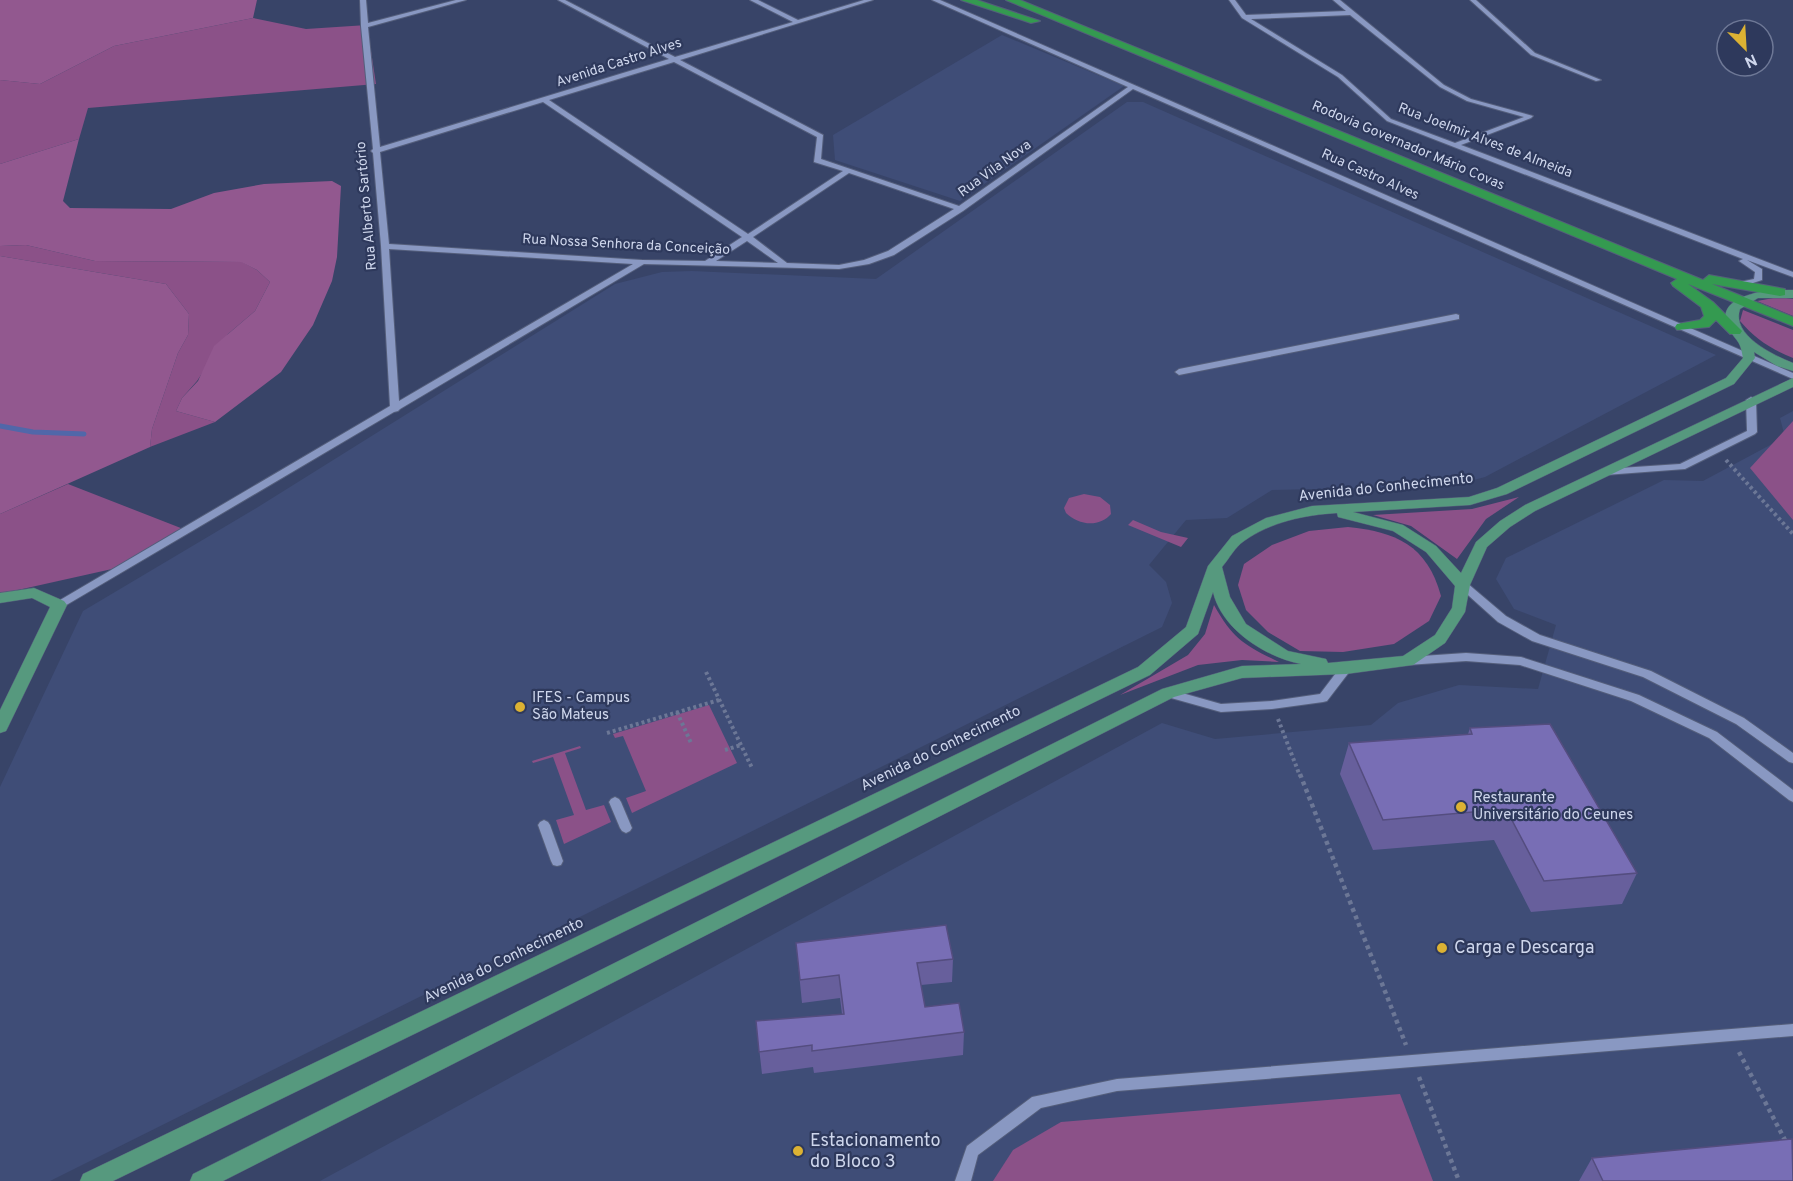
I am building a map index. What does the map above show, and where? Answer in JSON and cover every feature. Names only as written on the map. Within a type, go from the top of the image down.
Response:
[{"type":"highway","points":[[966,0],[1058,27],[1098,36]]},
{"type":"highway","name":"Rodovia Governador Mário Covas","points":[[1011,0],[1654,267],[1793,322]]},
{"type":"highway","points":[[1031,0],[1098,36]]},
{"type":"highway","points":[[1654,267],[1787,293]]},
{"type":"highway","points":[[1654,267],[1708,305],[1743,344]]},
{"type":"highway","points":[[1682,327],[1704,324],[1711,317],[1708,305]]},
{"type":"main road","points":[[1787,293],[1758,294],[1740,301],[1732,309],[1730,318],[1743,344],[1793,367]]},
{"type":"main road","name":"Avenida do Conhecimento","points":[[91,1181],[1144,671],[1193,630],[1215,566],[1237,539],[1271,521],[1312,510],[1470,501],[1502,491],[1730,381],[1743,344]]},
{"type":"main road","points":[[201,1181],[1168,693],[1242,672],[1346,668],[1407,661],[1440,639],[1460,608],[1463,585],[1481,545],[1505,524],[1530,508],[1751,400],[1793,382]]},
{"type":"main road","points":[[1312,510],[1358,516],[1398,528],[1431,549],[1463,585]]},
{"type":"main road","points":[[1215,566],[1222,597],[1241,628],[1283,655],[1346,668]]},
{"type":"main road","points":[[0,598],[34,593],[59,604],[0,727]]},
{"type":"street","name":"Rua Alberto Sartório","points":[[363,0],[385,246],[395,409]]},
{"type":"street","points":[[364,26],[463,0]]},
{"type":"street","points":[[561,0],[821,136],[818,160],[960,209]]},
{"type":"street","points":[[753,0],[798,22]]},
{"type":"street","name":"Avenida Castro Alves","points":[[375,151],[670,59],[870,0]]},
{"type":"street","name":"Rua Castro Alves","points":[[934,0],[1682,327],[1743,344],[1793,376]]},
{"type":"street","name":"Rua Joelmir Alves de Almeida","points":[[1232,0],[1244,17],[1340,76],[1389,120],[1793,275]]},
{"type":"street","points":[[1336,0],[1442,86],[1469,100],[1530,116],[1455,145]]},
{"type":"street","points":[[1473,0],[1533,54],[1598,80]]},
{"type":"street","points":[[1244,17],[1350,13]]},
{"type":"street","name":"Rua Vila Nova","points":[[866,262],[891,253],[960,209],[1134,86]]},
{"type":"street","points":[[544,100],[746,236],[784,265]]},
{"type":"street","points":[[707,264],[746,236],[848,171]]},
{"type":"street","name":"Rua Nossa Senhora da Conceição","points":[[385,246],[642,262],[839,267],[866,262]]},
{"type":"street","name":"Rua Joelmir Alves de Almeida","points":[[1723,248],[1759,271],[1758,280],[1738,285]]},
{"type":"street","points":[[59,604],[395,409],[642,262]]},
{"type":"street","points":[[1179,372],[1456,317]]},
{"type":"street","points":[[1605,472],[1682,467],[1752,432],[1751,400]]},
{"type":"street","points":[[1463,585],[1502,619],[1536,638],[1647,674],[1740,721],[1793,759]]},
{"type":"street","points":[[1407,661],[1466,657],[1521,661],[1635,698],[1713,735],[1793,797]]},
{"type":"street","points":[[1168,693],[1221,708],[1272,705],[1323,698],[1346,668]]},
{"type":"street","points":[[615,802],[626,828]]},
{"type":"street","points":[[544,825],[557,861]]},
{"type":"street","points":[[963,1181],[972,1151],[1037,1102],[1117,1085],[1793,1030]]},
{"type":"path","points":[[1716,448],[1793,534]]},
{"type":"path","points":[[706,672],[752,768]]},
{"type":"path","points":[[607,733],[719,700]]},
{"type":"path","points":[[1272,705],[1459,1181]]},
{"type":"path","points":[[677,712],[691,743]]},
{"type":"path","points":[[725,750],[741,745]]},
{"type":"path","points":[[1730,1036],[1793,1155]]},
{"type":"shaded area","points":[[0,0],[257,0],[253,18],[114,46],[40,84],[0,80]]},
{"type":"shaded area","points":[[253,18],[306,29],[367,25],[376,84],[88,108],[79,139],[0,164],[0,80],[40,84],[114,46]]},
{"type":"shaded area","points":[[1002,35],[1124,86],[960,201],[835,160],[833,135]]},
{"type":"shaded area","name":"IFES - Campus São Mateus","points":[[1127,102],[1143,102],[1716,355],[1485,477],[1451,486],[1272,490],[1227,518],[1186,520],[1149,565],[1166,582],[1172,603],[1162,627],[50,1181],[0,1181],[0,787],[83,611],[253,510],[615,284],[662,272],[692,271],[876,279]]},
{"type":"shaded area","points":[[79,139],[63,201],[70,208],[171,209],[214,193],[264,184],[332,181],[341,186],[337,257],[332,281],[313,325],[281,372],[215,422],[176,411],[182,398],[198,381],[214,346],[255,311],[270,282],[257,270],[241,262],[95,261],[26,245],[0,246],[0,164]]},
{"type":"shaded area","points":[[26,245],[95,261],[242,262],[257,270],[270,282],[255,311],[228,334],[197,381],[182,398],[176,411],[215,422],[150,447],[152,429],[178,353],[188,335],[189,314],[166,284],[0,256],[0,246]]},
{"type":"shaded area","points":[[0,256],[166,284],[189,314],[188,335],[178,353],[152,429],[150,447],[0,514]]},
{"type":"shaded area","points":[[1779,297],[1793,299],[1793,316],[1757,301]]},
{"type":"shaded area","points":[[1743,310],[1793,330],[1793,358],[1771,347],[1752,333],[1740,321]]},
{"type":"shaded area","points":[[1793,411],[1793,1181],[320,1181],[1162,723],[1215,739],[1371,725],[1398,703],[1459,685],[1538,689],[1556,625],[1514,609],[1496,579],[1506,558],[1664,480],[1703,481],[1785,437],[1780,418]]},
{"type":"shaded area","points":[[1793,421],[1793,520],[1750,468]]},
{"type":"shaded area","points":[[68,484],[191,532],[130,565],[0,594],[0,514]]},
{"type":"shaded area","points":[[1084,494],[1100,497],[1110,505],[1111,514],[1095,523],[1082,522],[1071,517],[1064,508],[1069,498]]},
{"type":"shaded area","points":[[1519,497],[1486,519],[1457,559],[1411,526],[1373,515],[1472,509]]},
{"type":"shaded area","points":[[1133,520],[1161,532],[1188,538],[1181,547],[1128,525]]},
{"type":"shaded area","points":[[1348,527],[1381,533],[1407,544],[1427,564],[1441,596],[1429,621],[1394,644],[1343,652],[1300,651],[1268,632],[1246,610],[1238,585],[1244,564],[1272,545],[1309,531]]},
{"type":"shaded area","points":[[1214,605],[1227,626],[1241,640],[1279,662],[1242,660],[1198,665],[1120,695],[1188,655],[1205,634]]},
{"type":"shaded area","points":[[709,705],[737,763],[632,813],[626,798],[646,791],[623,736],[615,738],[613,734]]},
{"type":"shaded area","points":[[580,746],[581,748],[565,753],[586,810],[604,805],[611,822],[564,844],[556,820],[574,815],[553,757],[533,763],[532,761]]},
{"type":"shaded area","points":[[1400,1094],[1433,1181],[993,1181],[1013,1150],[1061,1122]]},
{"type":"building","points":[[1550,724],[1637,873],[1544,881],[1506,809],[1383,820],[1349,743],[1472,734],[1470,728]]},
{"type":"building","points":[[946,925],[953,959],[917,963],[925,1007],[959,1003],[964,1032],[812,1051],[812,1045],[759,1052],[756,1021],[844,1014],[839,975],[800,980],[796,943]]},
{"type":"building","points":[[1792,1139],[1793,1181],[1603,1181],[1592,1158]]},
{"type":"waterway","points":[[0,426],[33,432],[84,434]]},
{"type":"place","name":"IFES - Campus São Mateus","points":[[520,707]]},
{"type":"place","name":"Restaurante Universitário do Ceunes","points":[[1461,807]]},
{"type":"place","name":"Carga e Descarga","points":[[1442,948]]},
{"type":"place","name":"Estacionamento do Bloco 3","points":[[798,1151]]}]
